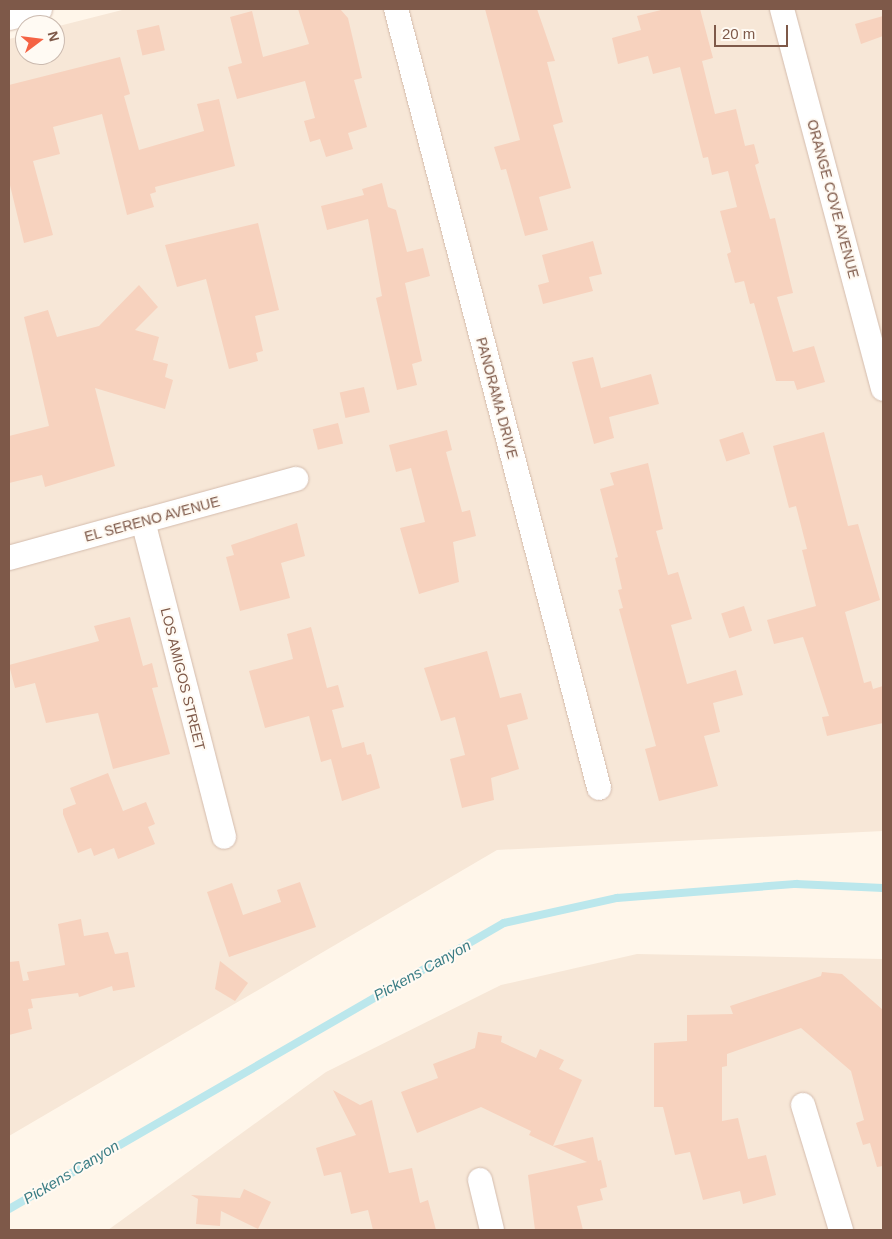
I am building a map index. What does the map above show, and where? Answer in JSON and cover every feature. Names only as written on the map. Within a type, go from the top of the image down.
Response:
[{"type":"street","points":[[9,16],[38,9]]},
{"type":"street","name":"PANORAMA DRIVE","points":[[396,9],[599,788]]},
{"type":"street","name":"ORANGE COVE AVENUE","points":[[782,9],[883,390]]},
{"type":"street","name":"EL SERENO AVENUE","points":[[9,558],[296,480]]},
{"type":"street","name":"LOS AMIGOS STREET","points":[[143,521],[224,837]]},
{"type":"street","points":[[803,1105],[841,1230]]},
{"type":"street","points":[[480,1180],[492,1230]]},
{"type":"shaded area","points":[[126,9],[883,9],[883,831],[497,850],[9,1136],[9,39],[15,38],[15,65],[65,65],[65,24]]},
{"type":"shaded area","points":[[637,954],[883,959],[883,1230],[108,1230],[326,1072],[501,985]]},
{"type":"building","points":[[298,9],[340,9],[348,18],[362,78],[354,80],[367,127],[348,133],[353,149],[326,157],[320,139],[310,142],[304,121],[315,118],[305,81],[237,99],[228,67],[242,63],[230,17],[252,11],[263,57],[309,44]]},
{"type":"building","points":[[485,9],[537,9],[555,61],[547,62],[563,122],[553,125],[571,188],[539,197],[548,230],[525,236],[506,169],[501,170],[494,147],[520,140]]},
{"type":"building","points":[[665,9],[700,9],[713,58],[702,61],[715,114],[736,109],[745,146],[754,144],[759,163],[755,165],[770,219],[775,218],[793,293],[777,297],[793,352],[814,346],[825,382],[797,390],[794,381],[776,381],[754,303],[750,304],[744,281],[735,283],[727,254],[731,252],[720,211],[737,207],[728,171],[712,175],[708,157],[703,158],[680,67],[653,74],[648,56],[618,64],[612,38],[641,30],[637,16]]},
{"type":"building","points":[[883,16],[883,36],[861,44],[855,24]]},
{"type":"building","points":[[159,25],[165,50],[142,56],[137,30]]},
{"type":"building","points":[[120,57],[130,94],[124,96],[139,150],[204,131],[197,104],[219,99],[235,166],[155,187],[156,192],[150,194],[154,207],[127,215],[102,114],[53,127],[60,154],[33,161],[53,235],[24,243],[9,181],[9,85]]},
{"type":"building","points":[[382,183],[388,207],[396,210],[407,252],[423,248],[430,276],[405,283],[422,361],[412,364],[417,385],[397,390],[376,298],[382,296],[368,219],[327,230],[321,206],[364,195],[362,189]]},
{"type":"building","points":[[258,223],[279,310],[255,316],[263,351],[256,353],[258,361],[229,369],[206,279],[177,287],[165,245]]},
{"type":"building","points":[[593,241],[602,274],[589,277],[593,291],[543,304],[538,285],[549,282],[542,255]]},
{"type":"building","points":[[139,285],[158,307],[135,330],[159,337],[153,360],[168,364],[165,377],[173,380],[165,409],[95,388],[115,466],[45,487],[42,475],[9,483],[9,436],[49,426],[24,317],[48,310],[57,337],[99,326]]},
{"type":"building","points":[[593,357],[601,388],[651,374],[659,404],[609,417],[614,438],[594,444],[572,362]]},
{"type":"building","points":[[364,387],[370,412],[345,418],[340,393]]},
{"type":"building","points":[[338,423],[343,443],[318,450],[313,429]]},
{"type":"building","points":[[447,430],[452,450],[446,452],[462,512],[470,510],[476,536],[453,542],[459,582],[419,594],[400,528],[425,522],[411,468],[396,472],[389,445]]},
{"type":"building","points":[[743,432],[750,454],[726,462],[719,440]]},
{"type":"building","points":[[824,432],[848,526],[858,524],[880,600],[845,612],[864,683],[871,681],[873,689],[883,686],[883,723],[827,736],[822,717],[829,716],[803,637],[774,644],[767,620],[816,606],[802,550],[807,549],[796,506],[789,508],[773,446]]},
{"type":"building","points":[[648,463],[663,529],[656,531],[668,575],[678,572],[692,619],[671,625],[687,684],[736,670],[743,695],[713,703],[720,732],[704,736],[718,786],[659,801],[645,749],[656,746],[619,609],[623,608],[618,590],[622,589],[615,558],[618,557],[600,489],[614,485],[610,473]]},
{"type":"building","points":[[297,523],[305,556],[281,563],[290,598],[240,611],[226,557],[234,555],[231,545]]},
{"type":"building","points":[[744,606],[752,631],[729,638],[721,613]]},
{"type":"building","points":[[130,617],[143,666],[152,663],[158,687],[152,688],[170,754],[113,769],[98,713],[46,723],[35,683],[15,688],[9,665],[99,641],[94,626]]},
{"type":"building","points":[[311,627],[327,688],[338,685],[344,707],[332,710],[342,748],[364,742],[367,755],[371,754],[380,788],[342,801],[331,759],[321,762],[309,716],[265,728],[249,671],[293,659],[287,634]]},
{"type":"building","points":[[487,651],[500,698],[521,693],[528,719],[507,725],[519,769],[491,778],[494,800],[462,808],[450,759],[465,755],[455,717],[441,721],[424,668]]},
{"type":"building","points":[[108,773],[123,811],[146,802],[155,824],[148,827],[155,844],[118,859],[114,848],[94,856],[91,848],[78,853],[63,814],[63,809],[76,804],[70,788]]},
{"type":"building","points":[[300,882],[316,927],[229,957],[207,892],[232,883],[243,915],[281,902],[277,890]]},
{"type":"building","points":[[81,919],[84,936],[108,932],[115,954],[128,952],[135,987],[113,991],[112,986],[79,997],[78,993],[31,999],[33,1008],[28,1009],[32,1029],[9,1035],[9,962],[19,961],[23,981],[29,980],[27,972],[65,965],[58,924]]},
{"type":"building","points":[[220,961],[248,983],[235,1001],[215,989]]},
{"type":"building","points":[[822,972],[842,974],[883,1010],[883,1166],[877,1167],[870,1143],[863,1145],[856,1123],[864,1120],[851,1071],[801,1028],[727,1054],[727,1066],[722,1067],[722,1121],[738,1118],[748,1159],[766,1155],[776,1195],[743,1204],[740,1191],[703,1200],[690,1152],[675,1155],[663,1107],[654,1107],[654,1043],[687,1041],[687,1015],[733,1014],[730,1006],[821,976]]},
{"type":"building","points":[[478,1032],[502,1036],[501,1042],[536,1058],[540,1049],[564,1060],[559,1069],[582,1080],[553,1146],[593,1137],[598,1161],[601,1160],[607,1187],[600,1189],[603,1200],[577,1206],[583,1230],[535,1230],[528,1175],[587,1162],[529,1135],[531,1131],[481,1107],[417,1133],[401,1092],[438,1078],[433,1064],[475,1048]]},
{"type":"building","points":[[333,1090],[360,1105],[372,1100],[389,1173],[412,1168],[420,1203],[428,1200],[436,1230],[373,1230],[368,1210],[351,1214],[341,1172],[324,1176],[316,1148],[356,1135]]},
{"type":"building","points":[[244,1189],[271,1202],[258,1229],[221,1211],[220,1226],[196,1224],[198,1199],[191,1195],[240,1198]]},
{"type":"waterway","name":"Pickens Canyon","points":[[9,1209],[504,923],[617,898],[796,884],[883,888]]}]
